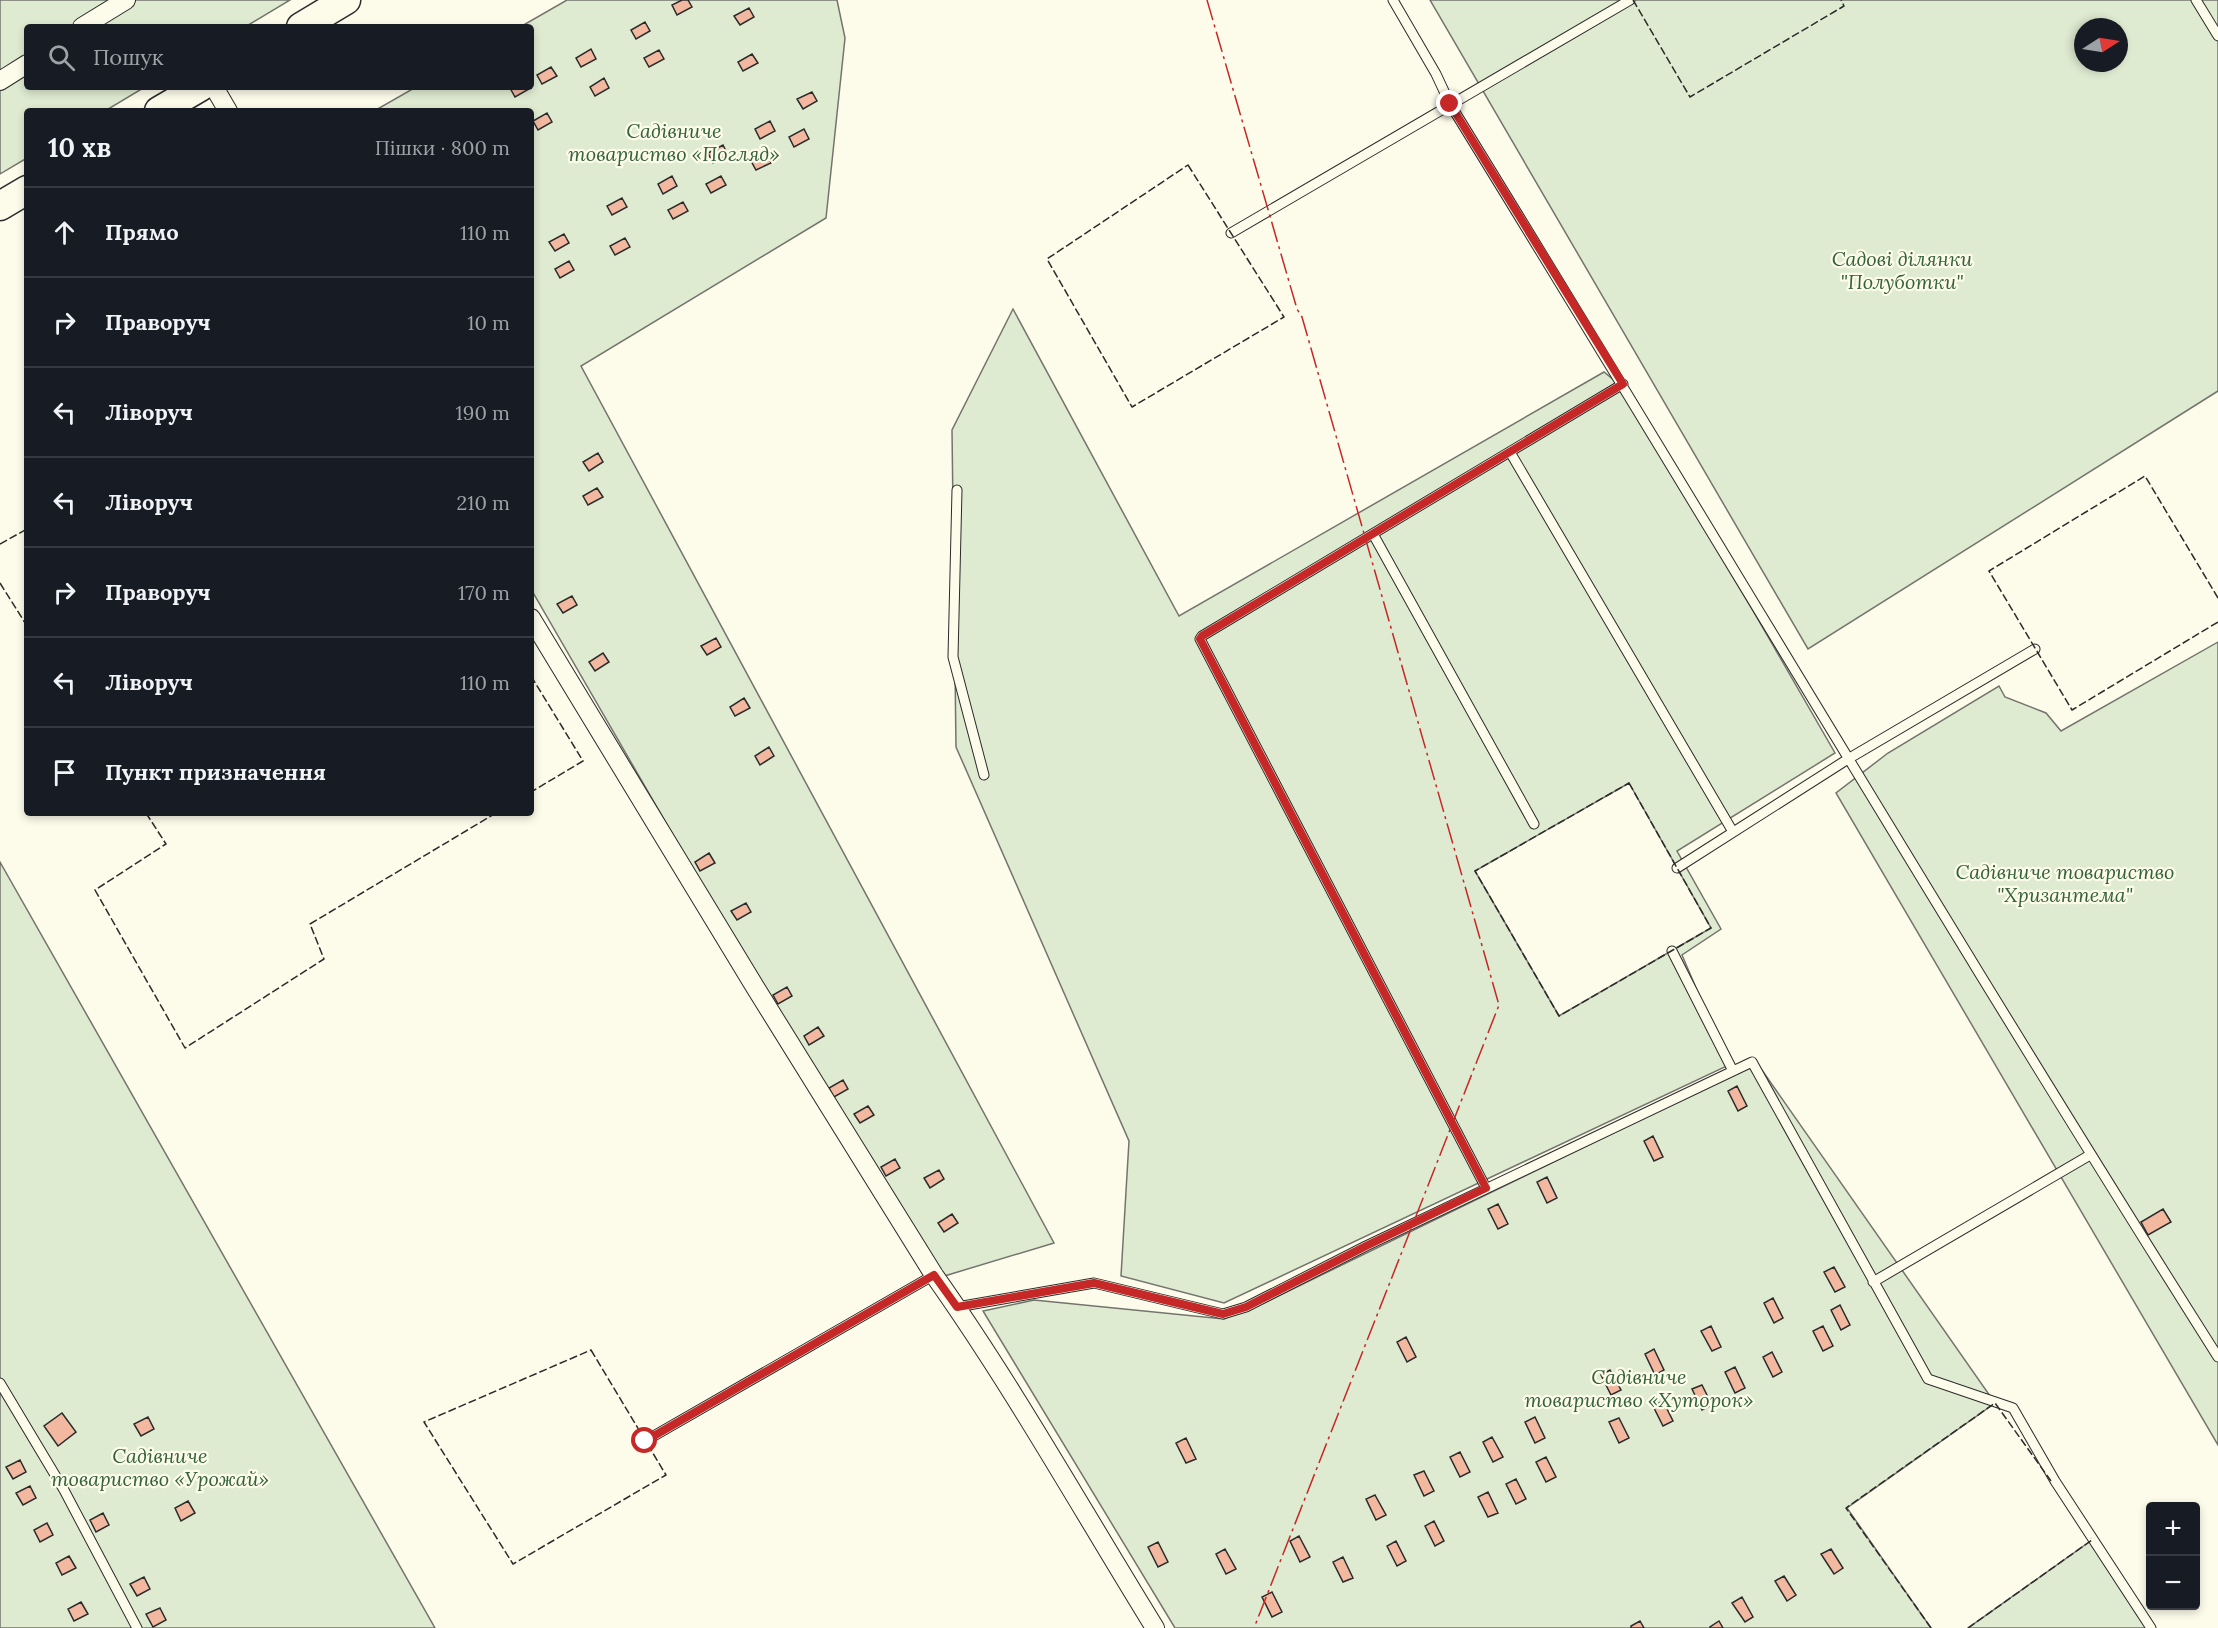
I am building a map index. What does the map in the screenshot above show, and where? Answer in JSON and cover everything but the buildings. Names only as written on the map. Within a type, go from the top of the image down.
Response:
[{"type":"main road","points":[[306,24],[346,0]]},
{"type":"main road","points":[[164,108],[195,90]]},
{"type":"main road","points":[[0,206],[24,192]]},
{"type":"street","points":[[87,24],[126,0]]},
{"type":"street","points":[[0,81],[24,66]]},
{"type":"street","points":[[216,90],[226,108]]},
{"type":"street","points":[[534,623],[748,977],[934,1275],[957,1307],[1155,1628]]},
{"type":"lane","points":[[1393,0],[1436,74],[1450,104],[1623,384],[1848,759],[2090,1155],[2218,1358]]},
{"type":"lane","points":[[1231,233],[1630,0]]},
{"type":"lane","points":[[2196,0],[2218,36]]},
{"type":"lane","points":[[1486,1188],[1200,639],[1623,384]]},
{"type":"lane","points":[[1510,452],[1733,832]]},
{"type":"lane","points":[[957,490],[953,657],[984,775]]},
{"type":"lane","points":[[1373,534],[1534,824]]},
{"type":"lane","points":[[1677,868],[1848,759],[2036,649]]},
{"type":"lane","points":[[1672,951],[1732,1071]]},
{"type":"lane","points":[[957,1307],[1094,1283],[1223,1314],[1246,1307],[1366,1246],[1752,1062],[1928,1379],[2013,1408],[2055,1480],[2151,1628]]},
{"type":"lane","points":[[1874,1282],[2090,1155]]},
{"type":"lane","points":[[645,1441],[934,1275]]},
{"type":"lane","points":[[0,1383],[64,1490],[137,1628]]},
{"type":"green space","points":[[0,0],[290,0],[250,24],[24,24],[24,90],[140,90],[110,108],[24,108],[24,160],[0,174]]},
{"type":"green space","name":"Садівниче товариство «Погляд»","points":[[567,0],[837,0],[845,38],[826,218],[581,366],[1054,1243],[941,1277],[785,1029],[534,594],[534,108],[379,108],[411,90],[534,90],[534,24],[525,24]]},
{"type":"green space","name":"Садові ділянки \"Полуботки\"","points":[[1430,0],[2218,0],[2218,391],[1808,649]]},
{"type":"green space","points":[[1013,309],[1179,616],[1604,372],[1626,390],[1835,753],[1677,851],[1721,929],[1682,955],[1729,1065],[1224,1303],[1121,1276],[1129,1141],[956,747],[952,430]],"holes":[[[1629,783],[1711,928],[1559,1016],[1475,871]]]},
{"type":"green space","name":"Садівниче товариство \"Хризантема\"","points":[[2218,642],[2218,1445],[1836,793],[1888,753],[1999,686],[2005,697],[2046,713],[2061,731]]},
{"type":"green space","name":"Садівниче товариство «Урожай»","points":[[0,862],[435,1628],[0,1628]]},
{"type":"green space","name":"Садівниче товариство «Хуторок»","points":[[1757,1063],[1995,1403],[1847,1508],[1931,1628],[1175,1628],[983,1311],[1034,1300],[1224,1319],[1270,1300]]},
{"type":"green space","points":[[2092,1540],[2148,1628],[1968,1628]]},
{"type":"fence","points":[[1633,0],[1690,97],[1844,6],[1841,0]]},
{"type":"fence","points":[[1188,165],[1284,317],[1132,407],[1047,259],[1188,165]]},
{"type":"fence","points":[[2218,598],[2145,476],[1989,571],[2072,710],[2218,622]]},
{"type":"fence","points":[[0,544],[24,531]]},
{"type":"fence","points":[[0,583],[24,621]]},
{"type":"fence","points":[[534,681],[583,761],[534,790]]},
{"type":"fence","points":[[1629,783],[1711,928],[1559,1016],[1475,871],[1629,783]]},
{"type":"fence","points":[[148,816],[166,844],[95,890],[185,1048],[324,959],[310,924],[491,816]]},
{"type":"fence","points":[[591,1350],[666,1475],[513,1564],[424,1422],[591,1350]]},
{"type":"fence","points":[[1931,1628],[1846,1508],[1995,1403],[2051,1481]]},
{"type":"fence","points":[[1968,1628],[2092,1540],[2091,1538]]},
{"type":"power","points":[[1207,0],[1297,309],[1302,317],[1499,1005],[1254,1628]]},
{"type":"route","points":[[645,1441],[934,1275],[957,1307],[1094,1283],[1223,1314],[1246,1307],[1486,1188],[1200,639],[1623,384],[1450,104]]}]
